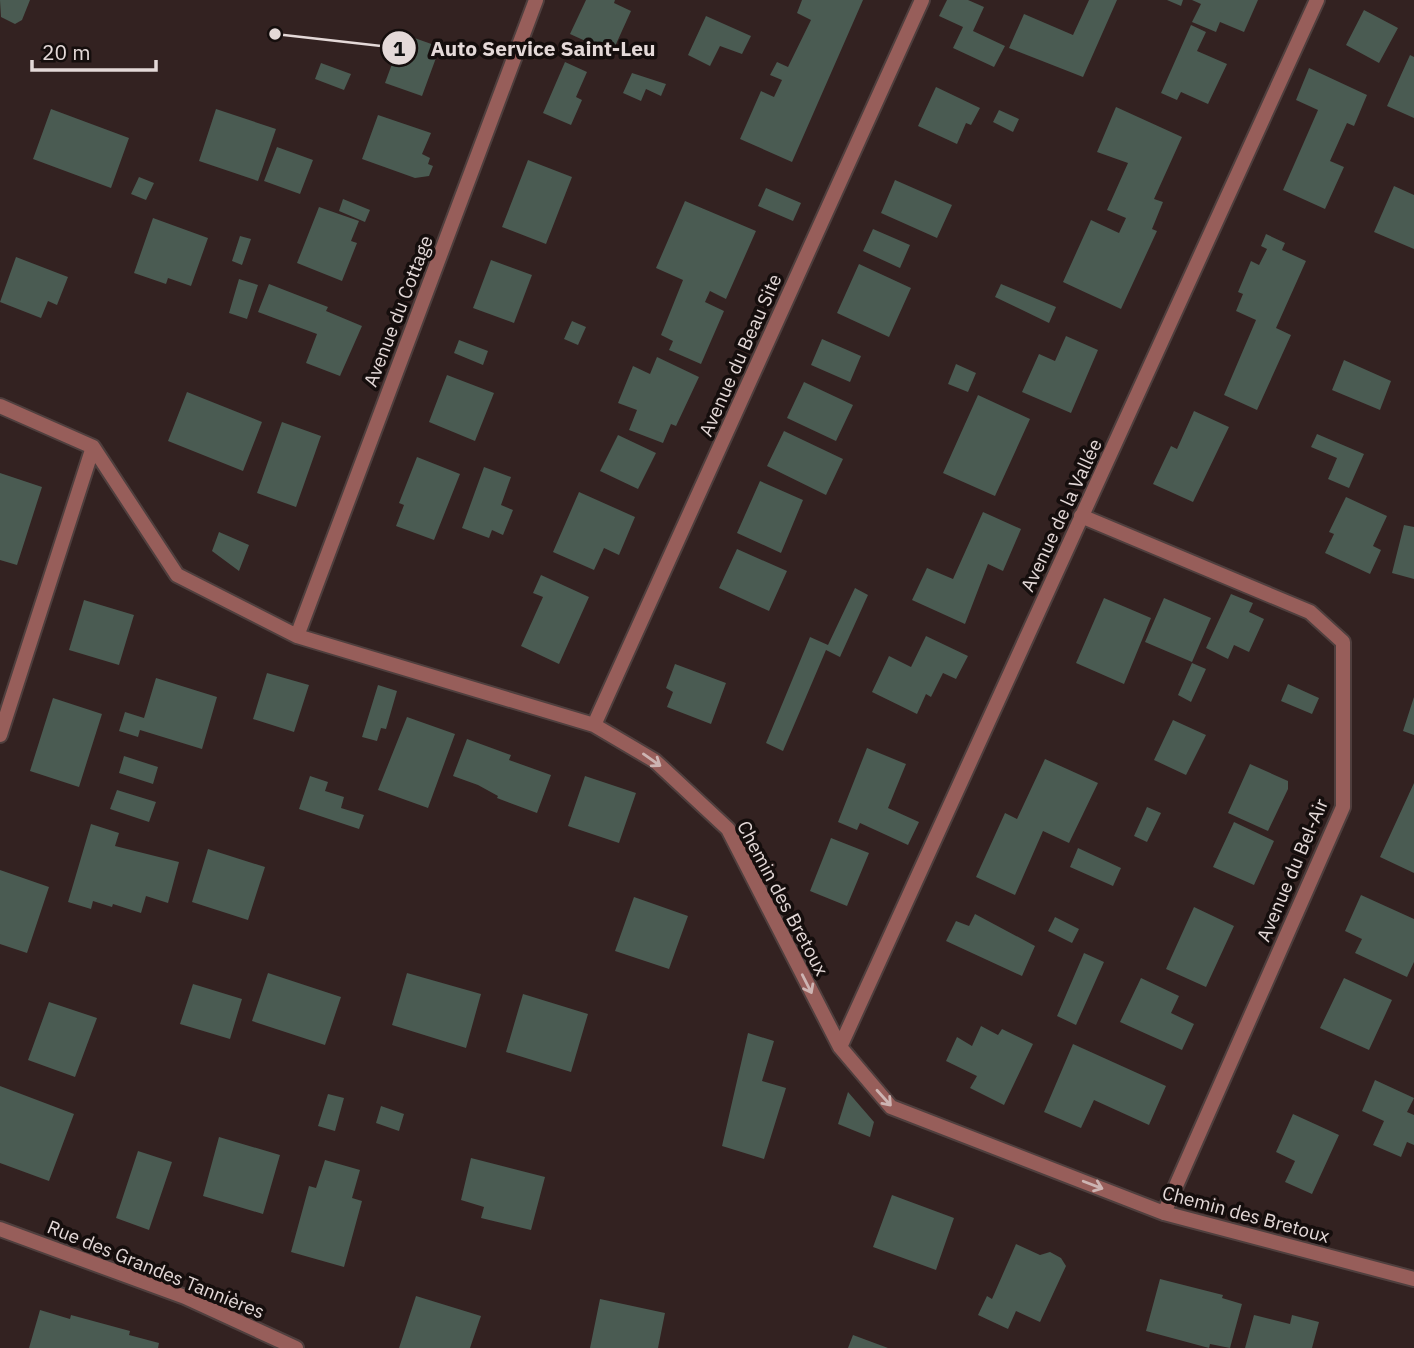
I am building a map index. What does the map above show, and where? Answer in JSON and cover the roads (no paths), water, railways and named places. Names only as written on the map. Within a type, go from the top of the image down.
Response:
[{"type":"street","name":"Avenue du Cottage","points":[[297,636],[536,0]]},
{"type":"street","name":"Avenue du Beau Site","points":[[594,725],[922,0]]},
{"type":"street","name":"Avenue de la Vallée","points":[[839,1047],[1317,0]]},
{"type":"street","points":[[0,406],[93,447],[0,735]]},
{"type":"street","name":"Chemin des Bretoux","points":[[93,447],[177,575],[297,636],[594,725],[655,761],[728,829],[839,1047],[891,1107],[1164,1213],[1414,1279]]},
{"type":"street","name":"Avenue du Bel-Air","points":[[1081,516],[1310,612],[1343,642],[1343,807],[1164,1213]]},
{"type":"street","points":[[0,703],[16,685]]},
{"type":"street","name":"Rue des Grandes Tannières","points":[[1,1233],[185,1297],[296,1348]]},
{"type":"place","name":"Auto Service Saint-Leu","points":[[275,34]]}]
